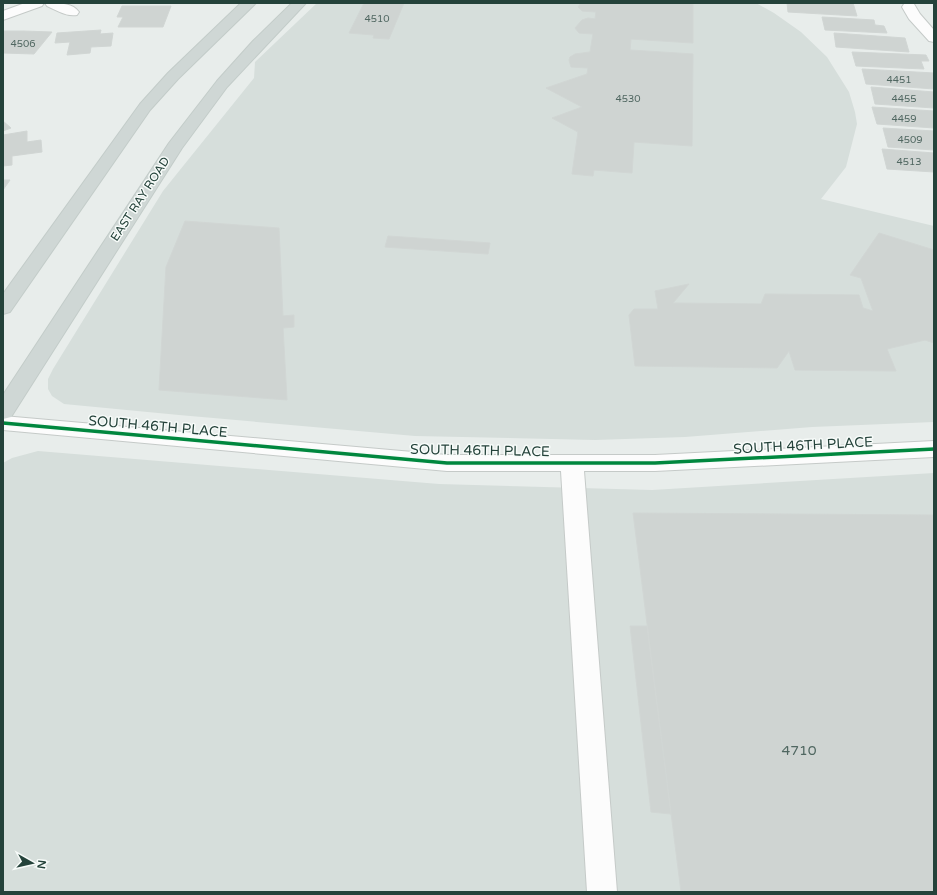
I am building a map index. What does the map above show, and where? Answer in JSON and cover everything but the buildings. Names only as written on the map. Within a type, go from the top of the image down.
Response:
[{"type":"main road","points":[[3,308],[145,107],[204,44],[248,3]]},
{"type":"main road","name":"EAST RAY ROAD","points":[[3,412],[175,146],[222,84],[258,44],[299,3]]},
{"type":"street","points":[[3,16],[37,3]]},
{"type":"street","points":[[52,3],[72,12]]},
{"type":"street","points":[[909,7],[914,16],[934,38]]},
{"type":"street","name":"SOUTH 46TH PLACE","points":[[3,423],[447,463],[654,463],[934,449]]},
{"type":"street","points":[[572,463],[602,892]]},
{"type":"shaded area","points":[[317,3],[756,3],[774,13],[801,32],[827,57],[849,92],[855,112],[857,124],[846,167],[821,199],[934,226],[934,422],[812,427],[685,437],[595,440],[415,436],[64,404],[52,396],[48,389],[48,379],[53,369],[163,191],[254,78],[255,62]]},
{"type":"shaded area","points":[[38,451],[439,484],[652,490],[934,473],[934,892],[3,892],[3,463],[12,458]]},
{"type":"cycle path","points":[[3,423],[447,463],[655,463],[934,449]]}]
